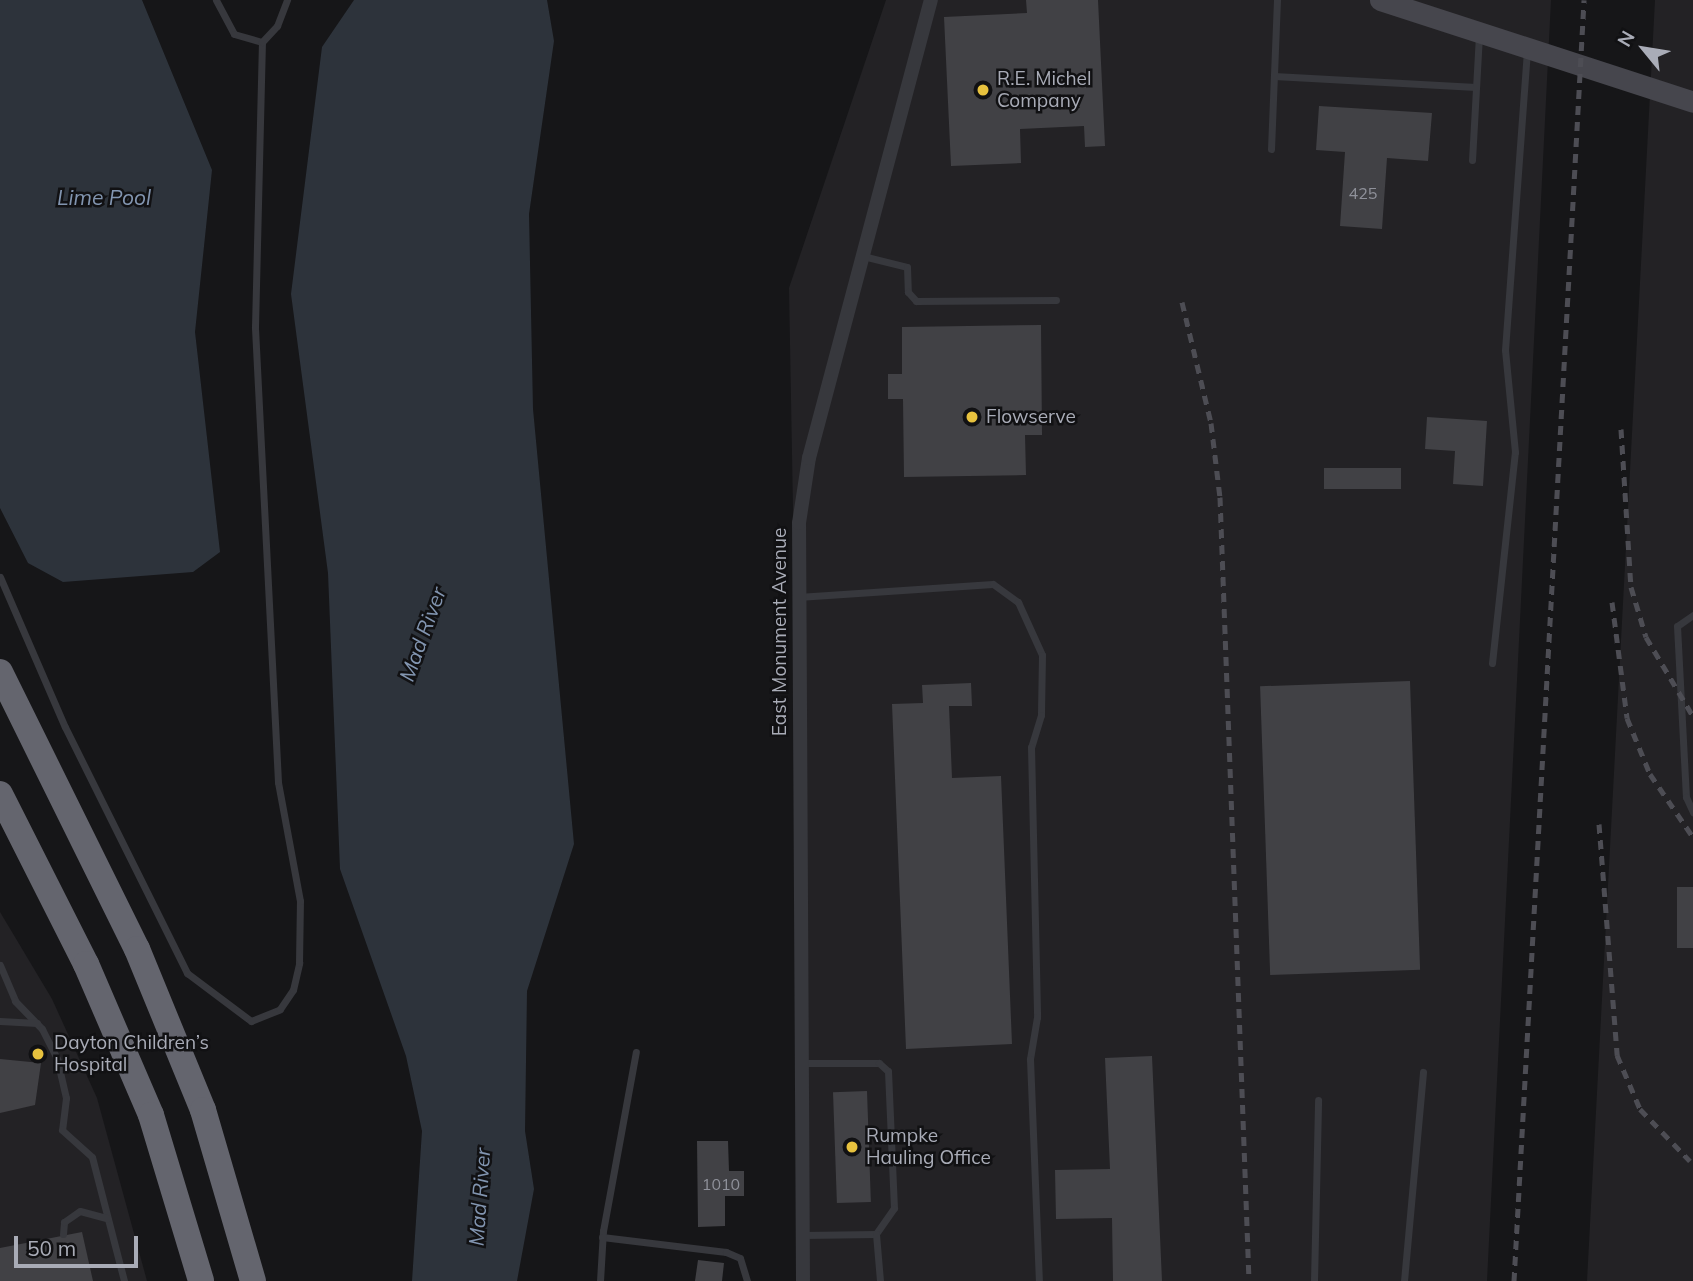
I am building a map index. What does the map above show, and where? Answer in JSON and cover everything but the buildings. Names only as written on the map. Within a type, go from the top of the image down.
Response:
[{"type":"highway","points":[[0,672],[137,949],[203,1110],[253,1281]]},
{"type":"highway","points":[[0,793],[86,964],[150,1115],[201,1281]]},
{"type":"main road","points":[[1380,0],[1693,101]]},
{"type":"street","name":"East Monument Avenue","points":[[803,1281],[798,597],[809,458],[931,0]]},
{"type":"lane","points":[[216,0],[234,34],[262,42]]},
{"type":"lane","points":[[0,577],[65,727],[187,973],[251,1021],[280,1009],[293,990],[301,932],[278,782],[255,327],[262,42],[277,26],[287,0]]},
{"type":"lane","points":[[1271,149],[1277,0]]},
{"type":"lane","points":[[1472,160],[1479,32]]},
{"type":"lane","points":[[1492,663],[1515,452],[1505,350],[1527,48]]},
{"type":"lane","points":[[1274,76],[1476,88]]},
{"type":"lane","points":[[863,256],[907,267],[908,292],[916,301],[1056,300]]},
{"type":"lane","points":[[798,597],[993,584],[1018,602],[1042,655],[1041,715],[1031,747],[1037,1017],[1030,1059],[1039,1281]]},
{"type":"lane","points":[[1693,615],[1677,626],[1686,797],[1693,812]]},
{"type":"lane","points":[[0,965],[15,1001],[37,1023],[57,1059],[66,1098],[62,1130],[92,1157],[124,1281]]},
{"type":"lane","points":[[0,1021],[37,1023]]},
{"type":"lane","points":[[600,1281],[603,1237],[636,1052]]},
{"type":"lane","points":[[802,1063],[879,1063],[888,1071],[894,1208],[876,1234],[880,1281]]},
{"type":"lane","points":[[1404,1281],[1423,1072]]},
{"type":"lane","points":[[1314,1281],[1318,1100]]},
{"type":"lane","points":[[63,1234],[64,1222],[80,1211],[108,1218]]},
{"type":"lane","points":[[803,1235],[876,1234]]},
{"type":"lane","points":[[603,1237],[726,1252],[740,1258],[747,1281]]},
{"type":"shaded area","points":[[886,0],[1551,0],[1487,1281],[807,1281],[789,288]]},
{"type":"shaded area","points":[[1655,0],[1693,0],[1693,1281],[1587,1281]]},
{"type":"shaded area","name":"Dayton Children’s Hospital","points":[[0,912],[52,999],[97,1098],[147,1281],[0,1281]]},
{"type":"water","name":"Lime Pool","points":[[0,0],[142,0],[212,170],[195,332],[220,552],[193,572],[63,582],[28,563],[0,508]]},
{"type":"water","name":"Mad River","points":[[354,0],[547,0],[554,41],[529,214],[533,409],[574,844],[527,991],[525,1131],[534,1189],[517,1281],[412,1281],[422,1131],[406,1056],[340,869],[328,573],[291,294],[322,47]]},
{"type":"railway","points":[[1514,1281],[1584,0]]},
{"type":"railway","points":[[1182,302],[1211,423],[1220,497],[1249,1281]]},
{"type":"railway","points":[[1621,429],[1631,587],[1646,637],[1693,716]]},
{"type":"railway","points":[[1612,602],[1627,718],[1650,774],[1693,837]]},
{"type":"railway","points":[[1599,824],[1617,1055],[1640,1109],[1690,1161]]},
{"type":"place","name":"R.E. Michel Company","points":[[983,90]]},
{"type":"place","name":"Flowserve","points":[[972,417]]},
{"type":"place","name":"Dayton Children’s Hospital","points":[[38,1054]]},
{"type":"place","name":"Rumpke Hauling Office","points":[[852,1147]]}]
